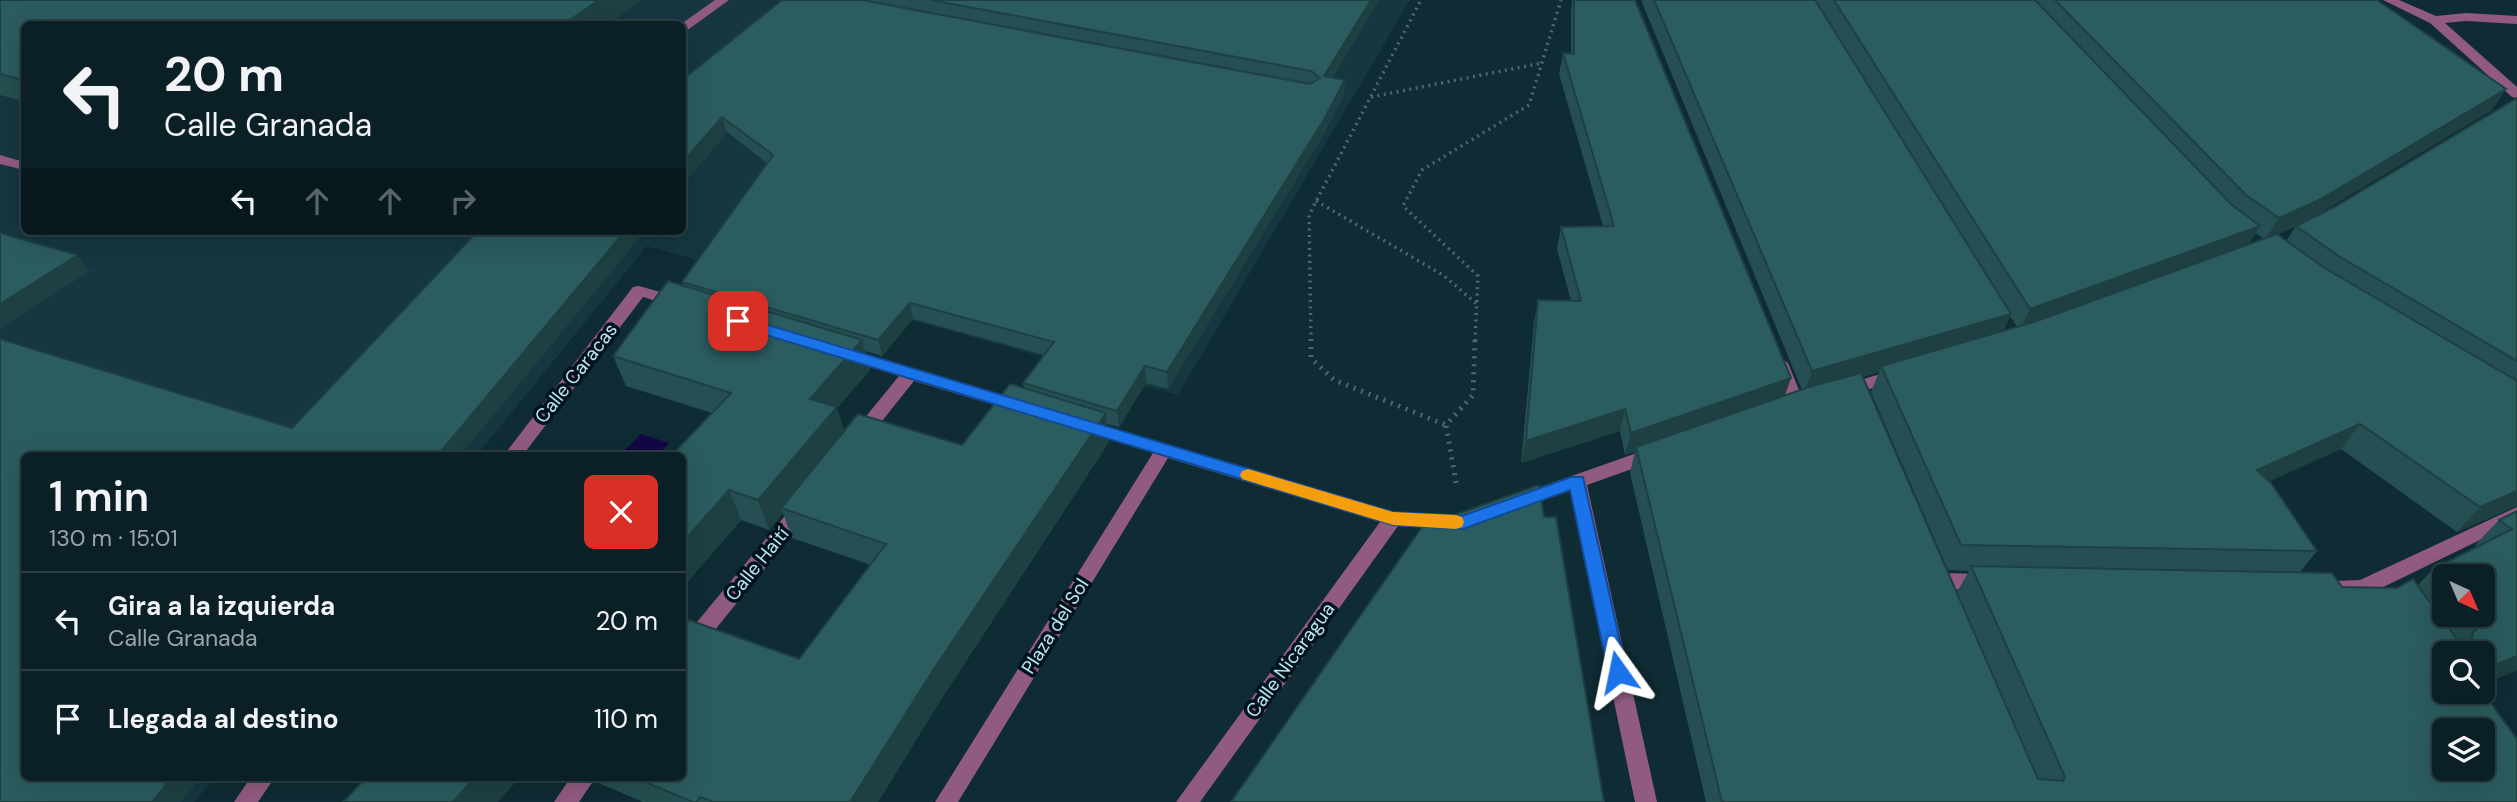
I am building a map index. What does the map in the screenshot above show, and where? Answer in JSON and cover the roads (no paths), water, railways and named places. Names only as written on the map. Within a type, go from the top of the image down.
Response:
[{"type":"street","points":[[686,27],[723,0]]},
{"type":"street","points":[[2389,0],[2434,20],[2514,101]]},
{"type":"street","points":[[2434,20],[2466,17],[2517,20]]},
{"type":"street","points":[[0,159],[21,165]]},
{"type":"street","name":"Calle Caracas","points":[[515,452],[639,291],[691,307]]},
{"type":"street","points":[[833,350],[1044,414]]},
{"type":"street","points":[[1776,354],[1796,405]]},
{"type":"street","points":[[1832,394],[1859,393],[1908,372]]},
{"type":"street","points":[[849,450],[911,373]]},
{"type":"street","points":[[1071,422],[1393,519],[1463,522]]},
{"type":"street","points":[[1501,509],[1670,448]]},
{"type":"street","name":"Plaza del Sol","points":[[946,802],[1164,450]]},
{"type":"street","points":[[1577,481],[1646,802]]},
{"type":"street","name":"Calle Haití","points":[[686,651],[814,493]]},
{"type":"street","points":[[2321,587],[2362,588],[2517,514]]},
{"type":"street","name":"Calle Nicaragua","points":[[1187,802],[1393,519]]},
{"type":"street","points":[[1951,605],[1937,575],[2008,582]]},
{"type":"street","points":[[2385,578],[2400,599]]},
{"type":"street","points":[[245,802],[261,781]]},
{"type":"street","points":[[565,802],[582,781]]}]
